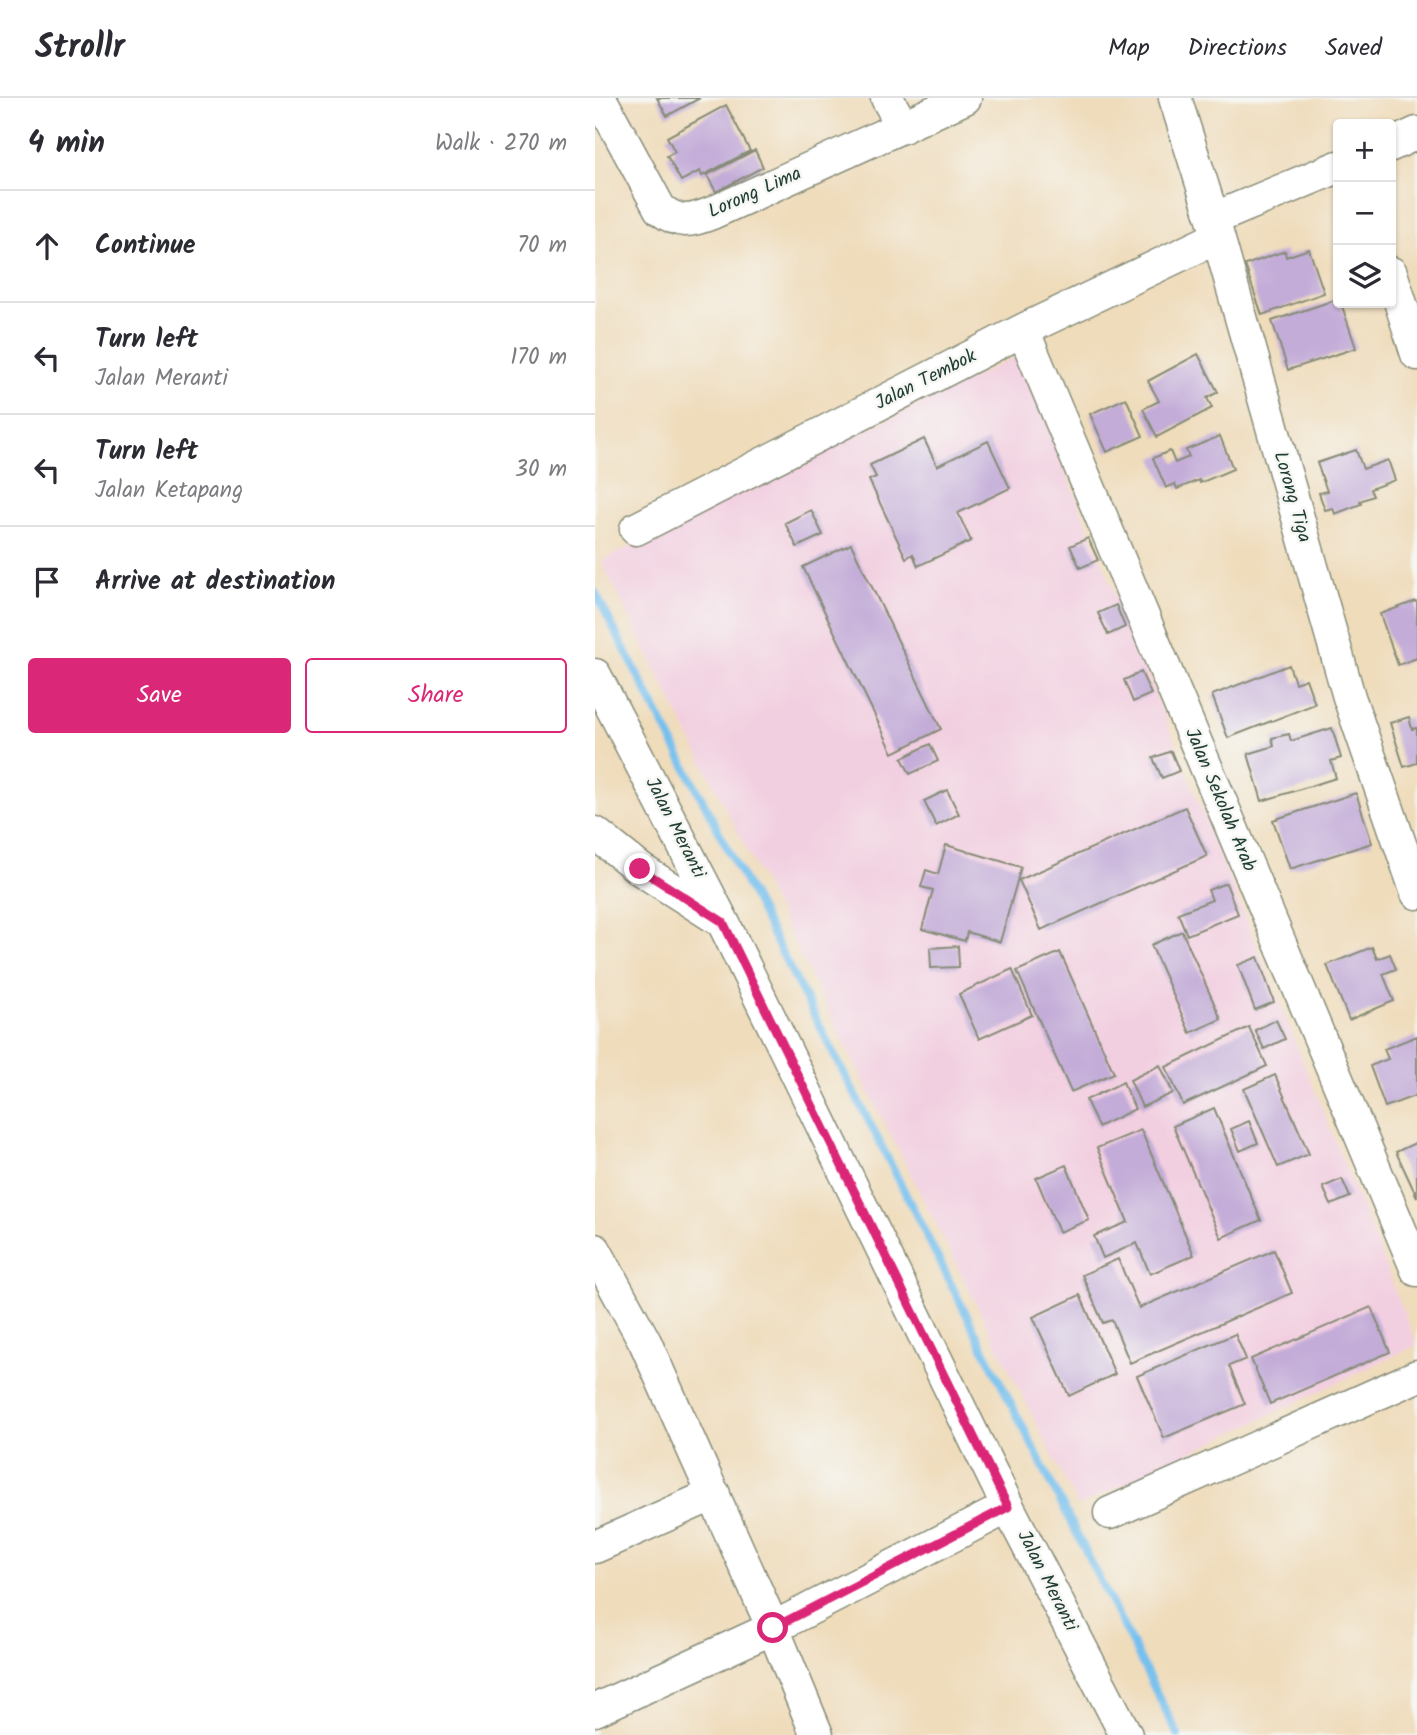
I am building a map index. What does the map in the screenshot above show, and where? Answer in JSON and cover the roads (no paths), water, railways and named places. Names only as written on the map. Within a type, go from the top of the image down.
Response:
[{"type":"street","name":"Lorong Lima","points":[[600,98],[660,209],[671,218],[682,221],[698,219],[712,213],[965,98]]},
{"type":"street","points":[[887,98],[903,127]]},
{"type":"street","name":"Lorong Tiga","points":[[1175,98],[1215,228],[1349,697],[1417,893]]},
{"type":"street","points":[[1396,143],[1417,133]]},
{"type":"street","name":"Jalan Tembok","points":[[636,529],[1333,169]]},
{"type":"street","points":[[1396,289],[1417,354]]},
{"type":"street","name":"Jalan Sekolah Arab","points":[[1023,330],[1417,1270]]},
{"type":"street","name":"Jalan Meranti","points":[[595,675],[723,922],[1008,1507],[1126,1735]]},
{"type":"street","points":[[595,833],[640,869],[723,922]]},
{"type":"street","points":[[595,1250],[645,1342],[773,1628],[817,1735]]},
{"type":"street","points":[[1110,1513],[1417,1376]]},
{"type":"street","points":[[595,1547],[714,1494]]},
{"type":"street","points":[[595,1710],[773,1628],[1008,1507]]},
{"type":"waterway","points":[[595,592],[878,1139],[1178,1735]]}]
